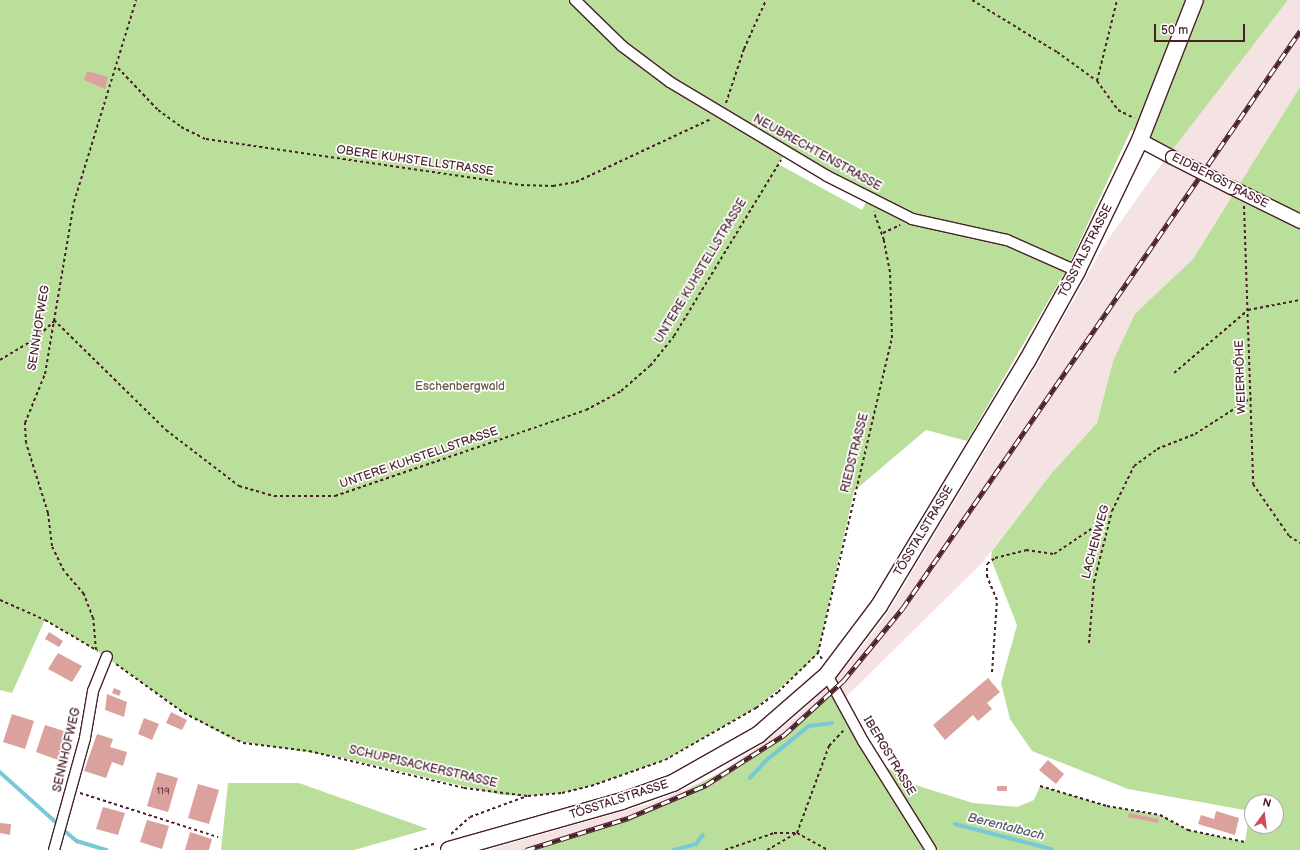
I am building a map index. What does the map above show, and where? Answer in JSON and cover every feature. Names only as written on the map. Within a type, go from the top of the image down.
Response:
[{"type":"main road","name":"TÖSSTALSTRASSE","points":[[446,843],[622,801],[673,783],[758,735],[827,675],[879,606],[1027,361],[1077,271],[1147,124],[1195,0]]},
{"type":"street","name":"NEUBRECHTENSTRASSE","points":[[575,0],[636,57],[722,114],[786,153],[869,198],[912,218],[1007,240],[1077,271]]},
{"type":"street","name":"EIDBERGSTRASSE","points":[[1140,140],[1300,221]]},
{"type":"street","name":"SENNHOFWEG","points":[[54,850],[92,696],[107,657]]},
{"type":"street","name":"IBERGSTRASSE","points":[[827,675],[852,720],[931,850]]},
{"type":"path","name":"SENNHOFWEG","points":[[0,600],[45,620],[96,650],[93,618],[84,594],[64,571],[54,554],[38,476],[26,442],[25,423],[30,404],[44,380],[74,202],[118,68],[136,0]]},
{"type":"path","points":[[722,114],[738,65],[766,0]]},
{"type":"path","points":[[972,0],[1057,52],[1097,81],[1118,110],[1147,124]]},
{"type":"path","points":[[1097,81],[1117,0]]},
{"type":"path","name":"OBERE KUHSTELLSTRASSE","points":[[118,68],[158,110],[181,128],[206,139],[521,185],[554,186],[587,178],[680,131],[722,114]]},
{"type":"path","name":"UNTERE KUHSTELLSTRASSE","points":[[54,320],[166,430],[239,486],[274,496],[335,496],[586,410],[621,391],[650,366],[674,336],[786,153]]},
{"type":"path","name":"WEIERHÖHE","points":[[1244,193],[1253,484],[1289,536],[1300,543]]},
{"type":"path","name":"RIEDSTRASSE","points":[[818,653],[890,350],[893,298],[882,234],[869,198]]},
{"type":"path","points":[[882,234],[912,218]]},
{"type":"path","points":[[1174,373],[1248,310],[1300,300]]},
{"type":"path","points":[[0,360],[35,339],[54,320]]},
{"type":"path","name":"LACHENWEG","points":[[1088,643],[1094,582],[1110,517],[1134,466],[1157,450],[1195,434],[1251,398]]},
{"type":"path","points":[[992,672],[997,600],[987,577],[987,564],[995,558],[1020,551],[1054,554],[1110,517]]},
{"type":"path","points":[[818,653],[827,675]]},
{"type":"path","name":"SCHUPPISACKERSTRASSE","points":[[107,657],[195,720],[243,743],[309,751],[464,788],[528,796],[562,793],[591,786],[664,760],[756,708],[778,692],[818,653]]},
{"type":"path","points":[[767,850],[797,833],[829,746],[852,720]]},
{"type":"path","points":[[1040,786],[1108,806],[1160,815],[1188,830],[1244,842]]},
{"type":"path","points":[[70,790],[218,837]]},
{"type":"path","points":[[414,850],[446,843],[470,817],[528,796]]},
{"type":"path","points":[[726,850],[774,833],[797,833],[828,850]]},
{"type":"shaded area","points":[[1288,0],[1300,0],[1300,87],[1193,259],[1135,315],[1113,361],[1097,423],[1051,474],[983,562],[847,696],[768,755],[574,850],[487,850],[651,803],[710,778],[762,744],[799,714],[838,677],[885,617],[1039,362],[1104,245],[1183,134]]},
{"type":"green space","name":"Eschenbergwald","points":[[0,0],[1288,0],[1173,149],[1131,130],[1068,267],[967,441],[926,430],[854,491],[818,653],[806,666],[756,708],[665,760],[591,786],[562,793],[528,796],[501,795],[340,757],[235,741],[184,713],[96,650],[45,620],[12,693],[0,690]],"holes":[[[786,153],[868,198],[862,210],[778,164]]]},
{"type":"green space","points":[[1300,87],[1300,850],[521,850],[650,810],[765,749],[834,691],[877,761],[912,784],[973,803],[1017,807],[1034,800],[1040,786],[1107,806],[1160,815],[1188,830],[1245,842],[1246,834],[1284,834],[1284,794],[1244,794],[1244,810],[1128,789],[1032,751],[1010,719],[1001,683],[1017,625],[991,559],[992,551],[1051,474],[1097,423],[1113,361],[1135,314],[1193,259]]},
{"type":"green space","points":[[228,783],[299,783],[428,829],[354,850],[221,850]]},
{"type":"building","points":[[87,71],[108,77],[105,89],[84,80]]},
{"type":"building","points":[[49,632],[63,641],[59,647],[45,639]]},
{"type":"building","points":[[58,653],[82,666],[72,682],[48,669]]},
{"type":"building","points":[[988,678],[1000,692],[987,703],[992,709],[978,721],[973,715],[945,740],[933,725]]},
{"type":"building","points":[[114,688],[121,691],[119,696],[112,693]]},
{"type":"building","points":[[107,694],[127,702],[124,717],[105,710]]},
{"type":"building","points":[[171,712],[187,720],[182,730],[166,723]]},
{"type":"building","points":[[12,714],[34,721],[25,749],[3,742]]},
{"type":"building","points":[[144,718],[159,724],[152,740],[138,734]]},
{"type":"building","points":[[45,725],[67,732],[58,760],[36,752]]},
{"type":"building","points":[[97,734],[113,739],[110,747],[127,752],[123,766],[112,762],[106,778],[84,771]]},
{"type":"building","points":[[1048,760],[1064,774],[1056,784],[1039,770]]},
{"type":"building","points":[[157,772],[178,778],[168,812],[147,806]]},
{"type":"building","points":[[198,784],[219,790],[209,824],[188,818]]},
{"type":"building","points":[[997,786],[1007,786],[1007,791],[997,791]]},
{"type":"building","points":[[103,807],[125,813],[118,835],[96,829]]},
{"type":"building","points":[[1216,811],[1239,818],[1235,835],[1198,824],[1201,815],[1214,819]]},
{"type":"building","points":[[1129,813],[1159,819],[1158,823],[1128,817]]},
{"type":"building","points":[[147,820],[169,826],[162,849],[140,842]]},
{"type":"building","points":[[0,823],[11,824],[10,835],[0,833]]},
{"type":"building","points":[[190,832],[212,839],[209,850],[185,850]]},
{"type":"waterway","name":"Berentalbach","points":[[750,778],[768,759],[809,726],[832,723]]},
{"type":"waterway","name":"Berentalbach","points":[[0,772],[57,823]]},
{"type":"waterway","name":"Berentalbach","points":[[955,824],[1052,849]]},
{"type":"waterway","name":"Berentalbach","points":[[65,831],[77,841],[107,850]]},
{"type":"waterway","name":"Berentalbach","points":[[674,850],[696,844],[703,835]]},
{"type":"railway","points":[[526,850],[628,818],[706,785],[784,735],[843,681],[902,609],[1300,31]]}]
